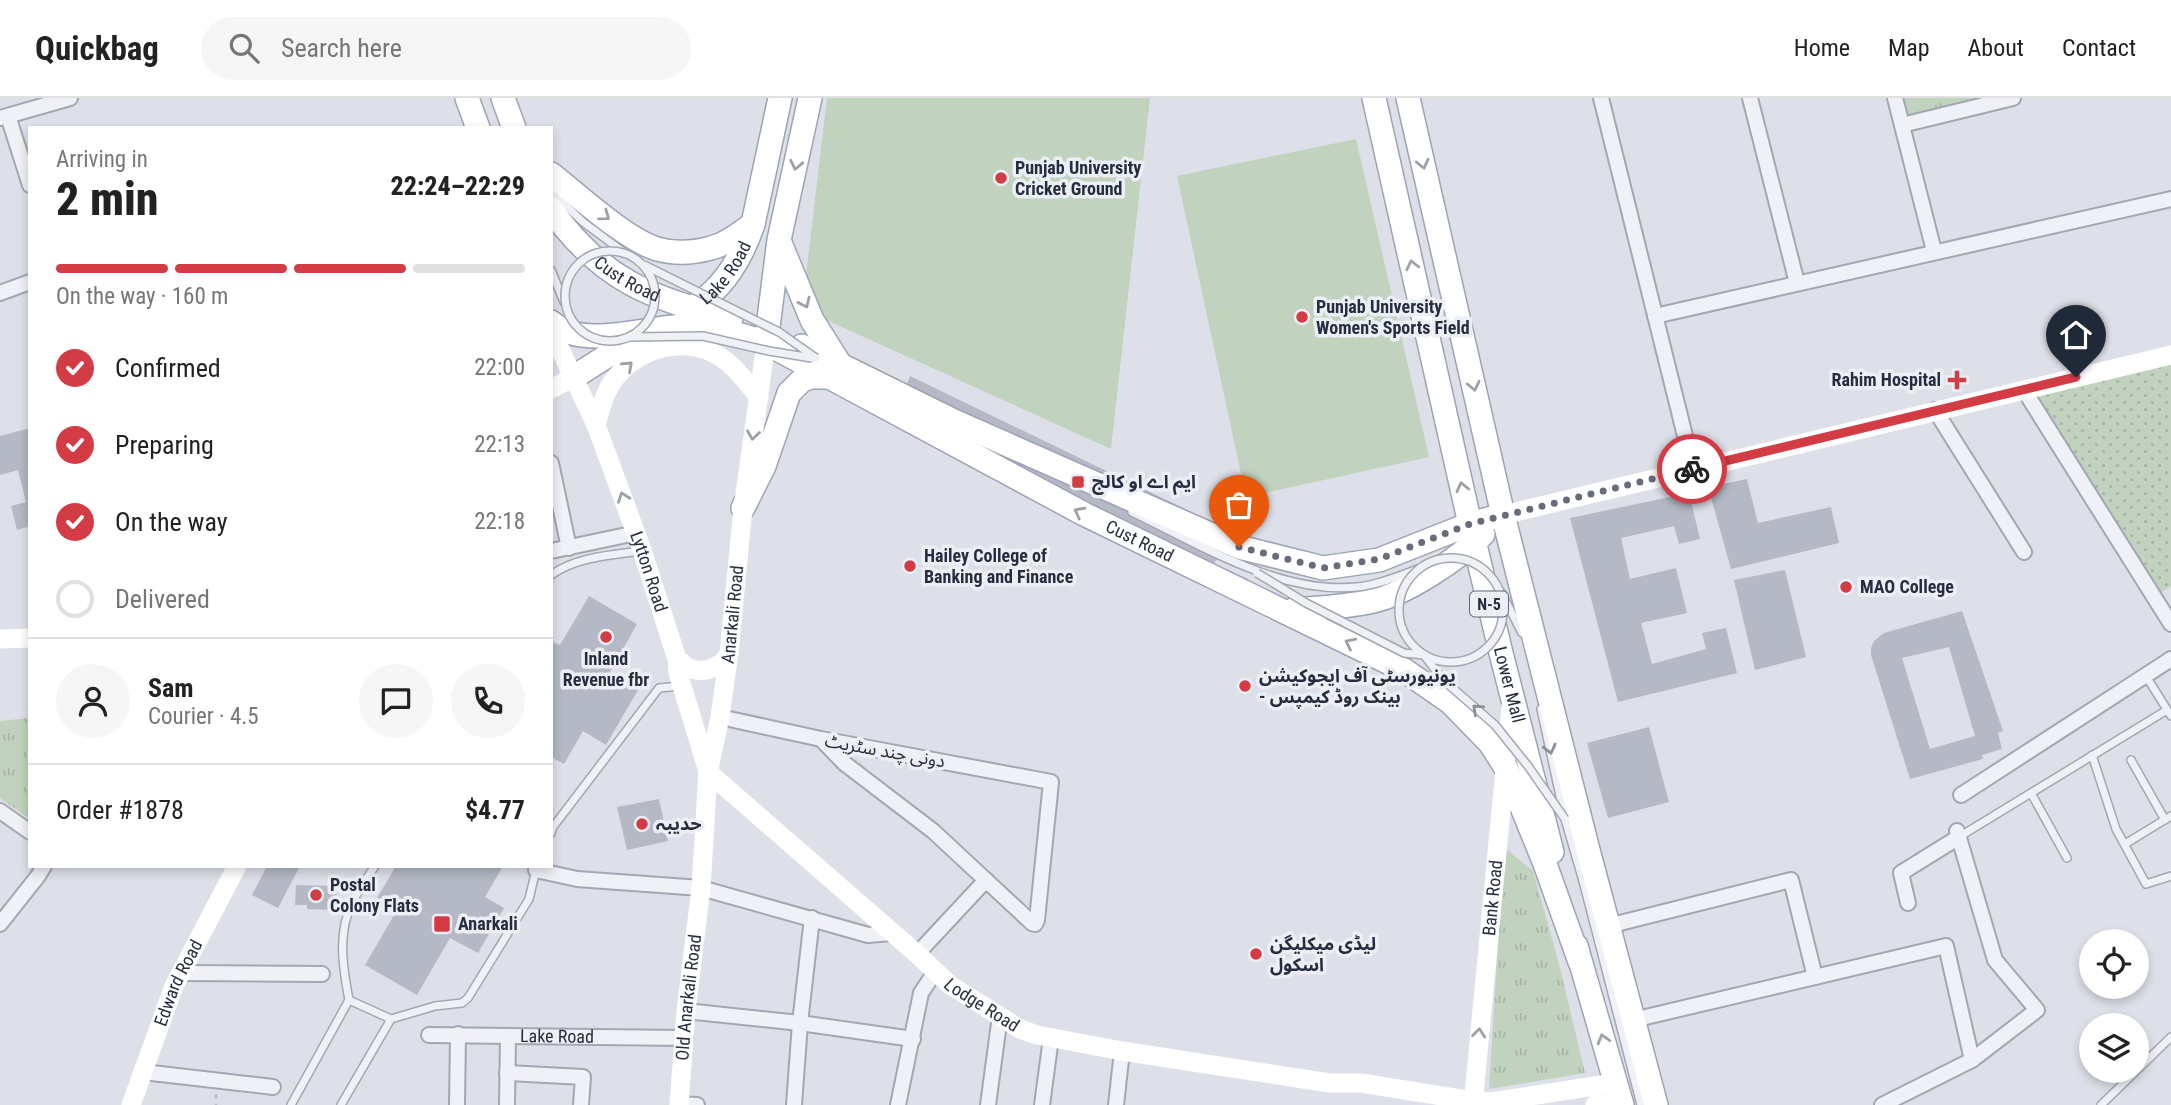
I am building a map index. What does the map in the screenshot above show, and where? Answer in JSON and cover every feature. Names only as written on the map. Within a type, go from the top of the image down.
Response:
[{"type":"main road","points":[[467,98],[477,126]]},
{"type":"main road","name":"Lake Road","points":[[574,377],[628,341],[692,308],[725,279],[737,262],[753,224],[780,98]]},
{"type":"main road","points":[[767,336],[779,240],[810,98]]},
{"type":"main road","name":"Lower Mall","points":[[1374,98],[1472,533],[1512,694],[1580,962],[1625,1099]]},
{"type":"main road","name":"Lower Mall","points":[[1408,98],[1503,514],[1656,1105]]},
{"type":"main road","points":[[553,176],[626,232],[656,248],[676,252],[712,248],[730,240],[753,224]]},
{"type":"main road","name":"Cust Road","points":[[553,212],[567,232],[593,259],[619,278],[657,297],[767,336],[828,367],[1084,514],[1404,670],[1441,695],[1490,743],[1506,768],[1545,864],[1580,962]]},
{"type":"main road","points":[[743,508],[764,466],[789,393],[802,380],[828,367],[779,240]]},
{"type":"main road","name":"Cust Road","points":[[553,323],[576,335],[591,336],[687,326],[767,336]]},
{"type":"main road","name":"Cust Road","points":[[828,367],[1239,547],[1323,568],[1379,559],[1472,533]]},
{"type":"main road","points":[[1283,611],[1337,607],[1376,600],[1407,588],[1472,533],[1503,514]]},
{"type":"street","points":[[28,179],[4,117],[27,104],[70,98]]},
{"type":"street","points":[[1601,98],[1693,468]]},
{"type":"street","points":[[1750,98],[1797,283]]},
{"type":"street","points":[[1895,98],[1934,251]]},
{"type":"street","points":[[1902,125],[2013,98]]},
{"type":"street","points":[[1655,316],[2171,199]]},
{"type":"street","points":[[0,293],[28,283]]},
{"type":"street","name":"Lytton Road","points":[[553,334],[596,425],[639,542],[677,659],[678,673],[708,772]]},
{"type":"street","name":"Anarkali Road","points":[[701,888],[708,772],[720,717],[729,653],[743,508],[767,336]]},
{"type":"street","points":[[596,425],[604,397],[623,369],[636,358],[666,346],[683,346],[711,353],[740,374],[759,398]]},
{"type":"street","points":[[1503,514],[2171,355]]},
{"type":"street","points":[[553,388],[574,377]]},
{"type":"street","points":[[2024,390],[2171,624]]},
{"type":"street","points":[[1935,410],[2024,552]]},
{"type":"street","points":[[553,482],[557,519],[569,548]]},
{"type":"street","points":[[553,551],[639,542]]},
{"type":"street","points":[[0,639],[28,638]]},
{"type":"street","points":[[677,659],[690,669],[705,670],[718,666],[725,661],[729,653]]},
{"type":"street","points":[[1961,795],[2171,659]]},
{"type":"street","name":"Bank Road","points":[[1471,1104],[1512,694]]},
{"type":"street","name":"دونی چند سٹریٹ","points":[[720,717],[821,739],[1051,782],[1035,924],[986,880]]},
{"type":"street","points":[[821,739],[844,763],[933,831],[986,880],[916,954]]},
{"type":"street","name":"Lodge Road","points":[[708,772],[950,985],[1020,1029],[1037,1035],[1122,1051],[1330,1083],[1361,1083],[1471,1104],[1625,1099]]},
{"type":"street","points":[[0,811],[28,831]]},
{"type":"street","points":[[1882,1105],[1972,1060],[2037,1010],[1995,960],[1958,834],[1901,873],[1908,903]]},
{"type":"street","points":[[0,924],[43,868]]},
{"type":"street","name":"Edward Road","points":[[131,1105],[174,986],[236,868]]},
{"type":"street","points":[[537,868],[577,879],[701,888],[868,935],[891,933]]},
{"type":"street","points":[[1608,926],[1791,880],[1815,977]]},
{"type":"street","name":"Old Anarkali Road","points":[[685,1104],[686,1011],[701,888]]},
{"type":"street","points":[[794,1105],[800,1023],[813,918]]},
{"type":"street","points":[[1633,1020],[1946,946],[1972,1060]]},
{"type":"street","points":[[898,1105],[920,993],[935,972]]},
{"type":"street","points":[[181,973],[322,974]]},
{"type":"street","points":[[686,1011],[913,1039]]},
{"type":"street","points":[[988,1105],[1000,1016]]},
{"type":"street","points":[[457,1105],[458,1034]]},
{"type":"street","name":"Lake Road","points":[[429,1035],[685,1038]]},
{"type":"street","points":[[508,1036],[508,1105]]},
{"type":"street","points":[[1042,1105],[1051,1038]]},
{"type":"street","points":[[1116,1105],[1122,1051]]},
{"type":"street","points":[[143,1072],[272,1087]]},
{"type":"street","points":[[508,1073],[583,1077],[581,1105]]},
{"type":"street","name":"Lodge Road","points":[[1330,1083],[1348,1093],[1418,1105]]},
{"type":"street","points":[[1595,1105],[1625,1099]]},
{"type":"lane","points":[[553,193],[583,222],[637,259],[652,276],[655,304],[641,329],[629,337]]},
{"type":"lane","points":[[564,302],[567,280],[579,261],[592,253],[622,251]]},
{"type":"lane","points":[[644,265],[779,332],[828,367],[1077,485]]},
{"type":"lane","points":[[553,275],[568,315],[576,327],[588,336],[608,341],[629,337],[703,336],[828,367]]},
{"type":"lane","points":[[1125,508],[1256,573],[1306,603],[1404,653],[1424,655],[1439,661],[1455,663],[1471,659],[1485,651],[1496,638],[1502,624],[1504,608],[1501,592]]},
{"type":"lane","points":[[553,574],[566,566],[639,542]]},
{"type":"lane","points":[[1256,573],[1341,589],[1374,585],[1449,557],[1466,559],[1493,577],[1521,629],[1524,642]]},
{"type":"lane","points":[[1418,569],[1407,581],[1400,597],[1398,614],[1402,630],[1442,679],[1495,725],[1528,766],[1565,820]]},
{"type":"lane","points":[[1958,834],[2169,713],[2146,676]]},
{"type":"lane","points":[[553,827],[659,688],[682,686]]},
{"type":"lane","points":[[1537,695],[1565,820],[1583,881],[1625,1099]]},
{"type":"lane","points":[[2092,755],[2116,829],[2146,884],[2171,876]]},
{"type":"lane","points":[[2125,845],[2168,818],[2131,760]]},
{"type":"lane","points":[[2031,793],[2067,858]]},
{"type":"lane","points":[[292,1105],[349,1000],[342,949],[344,924],[352,903],[374,868]]},
{"type":"lane","points":[[349,1000],[391,1019],[435,1006],[462,1003],[468,998],[528,898],[537,868]]},
{"type":"lane","points":[[341,1105],[391,1019]]},
{"type":"lane","points":[[2149,1058],[2171,1037]]},
{"type":"lane","points":[[2101,1105],[2124,1083]]},
{"type":"green space","points":[[827,98],[1150,98],[1111,449],[802,309]]},
{"type":"green space","points":[[1895,98],[2013,98],[1902,125]]},
{"type":"green space","name":"Punjab University Women's Sports Field","points":[[1356,139],[1429,457],[1246,497],[1177,176]]},
{"type":"green space","points":[[2171,355],[2171,586],[2158,594],[2029,389]]},
{"type":"green space","points":[[28,718],[28,818],[0,798],[0,721]]},
{"type":"green space","points":[[1504,847],[1533,871],[1585,1073],[1489,1089]]},
{"type":"building","name":"ایم اے او کالج","points":[[910,376],[1264,547],[1224,552],[1213,564],[1248,579],[1245,588],[893,410],[937,416],[946,404],[907,384]]},
{"type":"building","points":[[28,429],[28,527],[17,530],[11,506],[26,502],[18,470],[0,475],[0,436]]},
{"type":"building","points":[[1747,479],[1758,523],[1831,507],[1839,543],[1731,569],[1708,487]]},
{"type":"building","points":[[1689,493],[1700,539],[1679,544],[1674,526],[1621,538],[1630,579],[1676,568],[1687,613],[1641,623],[1652,664],[1706,649],[1702,633],[1726,628],[1737,673],[1618,702],[1570,518]]},
{"type":"building","points":[[1785,570],[1806,657],[1755,670],[1734,580]]},
{"type":"building","points":[[589,596],[637,624],[609,674],[638,690],[606,745],[583,731],[564,764],[553,758],[553,642],[560,645]]},
{"type":"building","points":[[1962,611],[2003,731],[1998,733],[2002,749],[1982,755],[1983,759],[1910,779],[1871,655],[1874,641],[1884,633]],"holes":[[[1949,647],[1975,736],[1930,749],[1902,658]]]},
{"type":"building","points":[[1649,727],[1669,802],[1608,818],[1587,743]]},
{"type":"building","name":"حدیبہ","points":[[659,799],[668,841],[627,850],[617,807]]},
{"type":"building","points":[[266,868],[299,868],[278,908],[252,895]]},
{"type":"building","name":"Anarkali","points":[[395,868],[502,868],[485,897],[504,908],[478,953],[450,938],[417,995],[365,965],[397,910],[377,898]]},
{"type":"building","name":"Postal Colony Flats","points":[[296,885],[337,886],[336,910],[307,909],[307,905],[295,905]]},
{"type":"way so far","points":[[1239,547],[1323,568],[1379,559],[1503,514],[1692,469]]},
{"type":"place","name":"Punjab University Cricket Ground","points":[[1001,178]]},
{"type":"place","name":"Punjab University Women's Sports Field","points":[[1302,317]]},
{"type":"place","name":"Rahim Hospital","points":[[1957,380]]},
{"type":"place","name":"ایم اے او کالج","points":[[1078,482]]},
{"type":"place","name":"Hailey College of Banking and Finance","points":[[910,566]]},
{"type":"place","name":"MAO College","points":[[1846,587]]},
{"type":"place","name":"Inland Revenue fbr","points":[[606,637]]},
{"type":"place","name":"یونیورسٹی آف ایجوکیشن - بینک روڈ کیمپس","points":[[1245,686]]},
{"type":"place","name":"حدیبہ","points":[[642,824]]},
{"type":"place","name":"Postal Colony Flats","points":[[316,895]]},
{"type":"place","name":"Anarkali","points":[[442,924]]},
{"type":"place","name":"لیڈی میکلیگن اسکول","points":[[1256,954]]},
{"type":"route","points":[[1692,469],[2076,377]]}]
